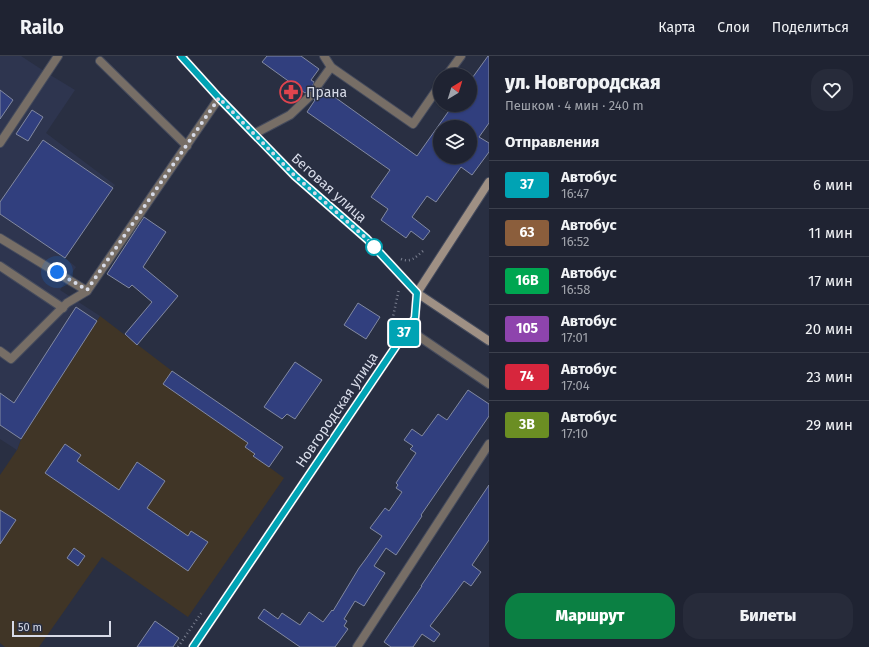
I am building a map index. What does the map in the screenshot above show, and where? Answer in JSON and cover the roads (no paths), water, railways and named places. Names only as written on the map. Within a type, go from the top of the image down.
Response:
[{"type":"street","points":[[0,143],[58,56]]},
{"type":"street","name":"Беговая улица","points":[[181,56],[219,98],[295,176],[367,239],[417,293],[489,341]]},
{"type":"street","points":[[324,56],[331,67],[413,124],[433,95]]},
{"type":"street","points":[[452,68],[460,56]]},
{"type":"street","points":[[100,61],[187,146]]},
{"type":"street","points":[[318,85],[331,67]]},
{"type":"street","points":[[254,134],[290,115],[310,96]]},
{"type":"street","points":[[0,351],[12,359],[67,303],[87,290],[219,98]]},
{"type":"street","name":"Новгородская улица","points":[[192,647],[408,329],[415,318],[417,293],[489,182]]},
{"type":"street","points":[[0,238],[87,290]]},
{"type":"street","points":[[0,266],[63,308]]},
{"type":"street","points":[[408,329],[489,384]]},
{"type":"street","points":[[357,647],[489,444]]},
{"type":"place","name":"Прана","points":[[291,92]]}]
